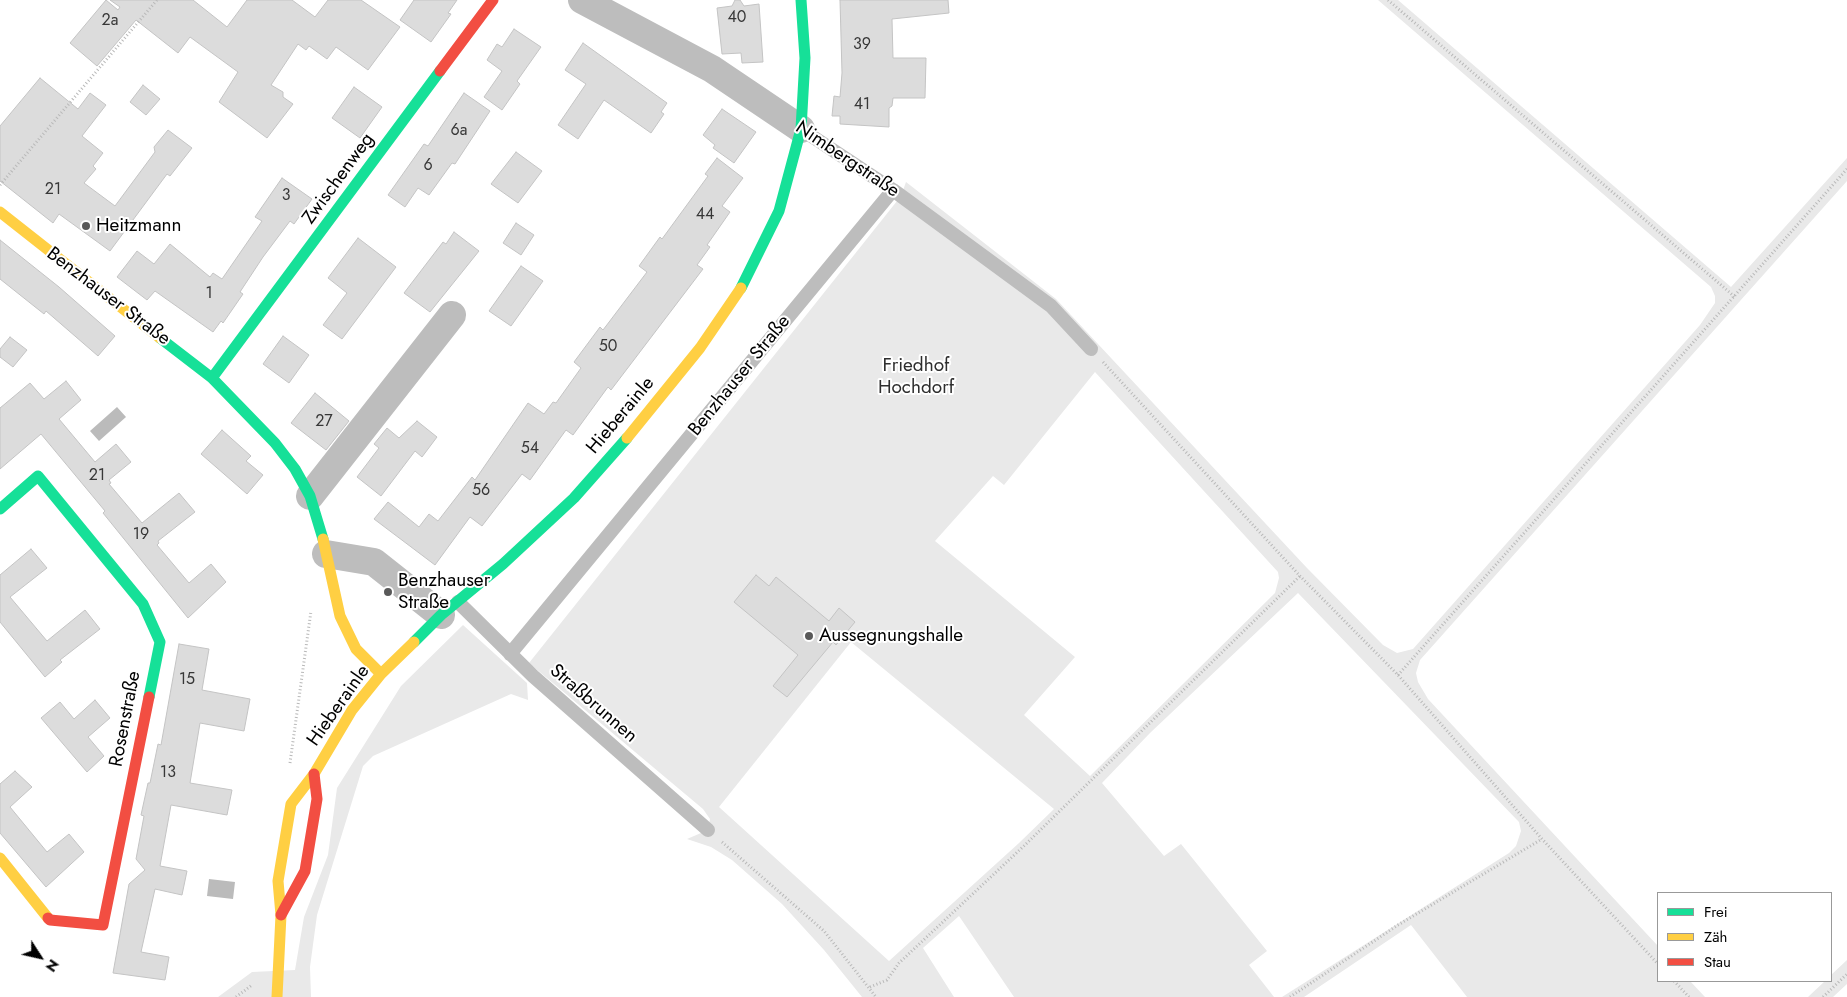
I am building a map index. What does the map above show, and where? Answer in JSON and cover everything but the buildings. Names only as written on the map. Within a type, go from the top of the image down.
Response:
[{"type":"street","name":"Zwischenweg","points":[[212,378],[493,0]]},
{"type":"street","name":"Nimbergstraße","points":[[582,0],[712,69],[801,129]]},
{"type":"street","name":"Hieberainle","points":[[276,997],[281,915],[278,881],[291,804],[314,774],[352,710],[381,674],[450,608],[503,564],[574,498],[637,427],[700,348],[746,282],[779,211],[801,129],[805,58],[801,0]]},
{"type":"street","name":"Benzhauser Straße","points":[[0,212],[212,378],[275,443],[295,469],[310,496],[340,616],[356,649],[381,674]]},
{"type":"street","points":[[310,496],[452,315]]},
{"type":"street","name":"Rosenstraße","points":[[0,509],[38,476],[143,604],[160,642],[103,925],[50,920],[0,858]]},
{"type":"street","points":[[326,554],[374,562],[450,608]]},
{"type":"street","name":"Hieberainle","points":[[281,915],[305,871],[317,799],[314,774]]},
{"type":"lane","name":"Nimbergstraße","points":[[801,129],[893,190],[1051,306],[1091,349]]},
{"type":"lane","name":"Benzhauser Straße","points":[[510,654],[893,190]]},
{"type":"lane","name":"Straßbrunnen","points":[[450,608],[510,654],[708,830]]},
{"type":"path","points":[[0,186],[157,0]]},
{"type":"path","points":[[1388,0],[1735,297]]},
{"type":"path","points":[[1398,675],[1735,297],[1847,168]]},
{"type":"path","points":[[1091,349],[1300,576],[1398,675],[1542,839],[1657,963]]},
{"type":"path","points":[[870,987],[888,980],[899,963],[1026,844],[1300,576]]},
{"type":"path","points":[[291,804],[290,754],[311,608]]},
{"type":"path","points":[[708,830],[824,931],[876,997]]},
{"type":"path","points":[[1290,997],[1398,925],[1542,839]]},
{"type":"path","points":[[1823,997],[1847,974]]},
{"type":"path","points":[[1675,982],[1689,997]]},
{"type":"green space","name":"Friedhof Hochdorf","points":[[1378,0],[1398,0],[1731,287],[1847,158],[1847,181],[1420,660],[1416,673],[1418,682],[1428,699],[1657,945],[1657,982],[1691,982],[1705,997],[1467,997],[1411,925],[1304,997],[1282,997],[1509,853],[1516,846],[1521,831],[1519,822],[1298,593],[1150,733],[1102,783],[1164,856],[1181,844],[1267,951],[1249,965],[1274,997],[1014,997],[959,916],[923,948],[954,997],[862,997],[824,950],[782,904],[732,860],[711,847],[687,839],[708,830],[710,819],[703,809],[529,663],[901,196],[906,182],[1056,299],[1307,568],[1383,645],[1397,653],[1413,649],[1700,325],[1715,303],[1715,296],[1711,287]],"holes":[[[1095,372],[1278,572],[1279,578],[1275,593],[1090,776],[1024,715],[1075,657],[935,541],[993,476],[1004,485]],[[851,642],[1054,809],[889,961],[719,807]]]},
{"type":"green space","points":[[463,625],[527,683],[528,700],[511,694],[373,756],[363,766],[317,915],[310,967],[311,997],[218,997],[252,972],[295,970],[304,917],[328,855],[337,788],[401,686]]},
{"type":"green space","points":[[1847,960],[1847,984],[1833,997],[1808,997],[1824,982],[1832,982],[1832,974]]},
{"type":"shaded area","points":[[117,407],[126,417],[99,441],[90,431]]},
{"type":"shaded area","points":[[209,879],[235,882],[233,899],[207,896]]},
{"type":"traffic: fast","points":[[741,288],[779,211],[801,129],[805,58],[801,0]]},
{"type":"traffic: fast","points":[[212,378],[440,71]]},
{"type":"traffic: fast","points":[[160,338],[212,378],[275,443],[295,469],[310,496],[323,539]]},
{"type":"traffic: fast","points":[[414,642],[441,615],[503,564],[574,498],[627,438]]},
{"type":"traffic: fast","points":[[0,509],[38,476],[143,604],[160,642],[149,697]]},
{"type":"traffic: slow","points":[[0,212],[160,338]]},
{"type":"traffic: slow","points":[[627,438],[700,348],[741,288]]},
{"type":"traffic: slow","points":[[323,539],[340,616],[356,649],[381,674]]},
{"type":"traffic: slow","points":[[277,997],[281,915],[278,881],[291,804],[314,774],[352,710],[381,674],[414,642]]},
{"type":"traffic: slow","points":[[0,858],[48,918]]},
{"type":"traffic: jam","points":[[440,71],[493,0]]},
{"type":"traffic: jam","points":[[48,918],[50,920],[103,925],[149,697]]},
{"type":"traffic: jam","points":[[281,915],[305,871],[317,799],[314,774]]},
{"type":"place","name":"Heitzmann","points":[[86,226]]},
{"type":"place","name":"Benzhauser Straße","points":[[388,592]]},
{"type":"place","name":"Aussegnungshalle","points":[[809,636]]}]
